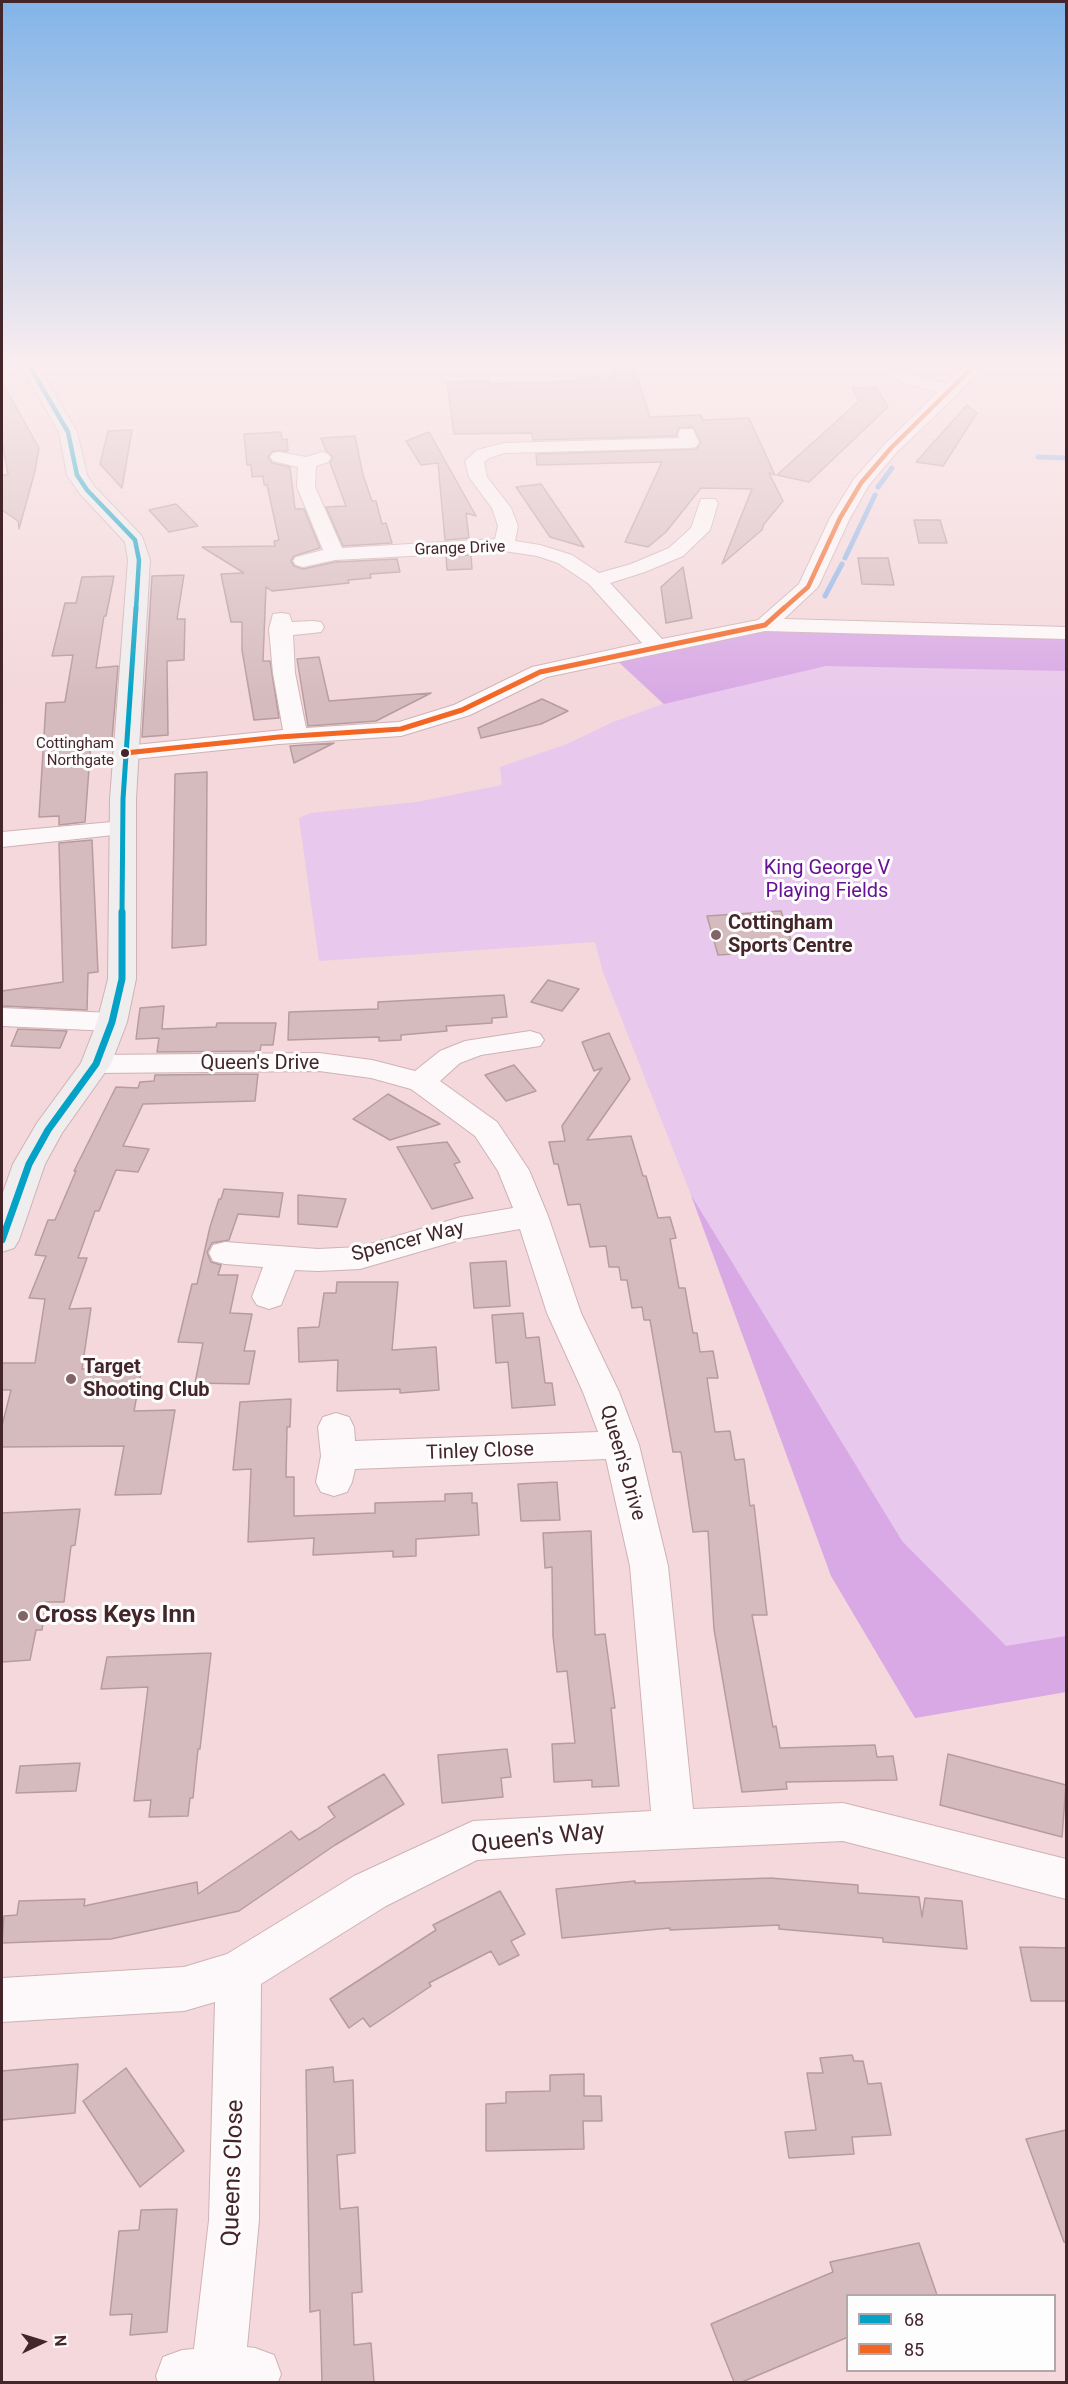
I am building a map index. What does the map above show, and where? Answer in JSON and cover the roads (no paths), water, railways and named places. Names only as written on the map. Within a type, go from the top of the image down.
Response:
[{"type":"street","points":[[2,1240],[29,1164],[48,1130],[96,1064],[112,1022],[122,979],[125,753],[138,547],[129,531],[87,490],[79,478]]},
{"type":"street","points":[[309,478],[306,487],[334,554]]},
{"type":"street","points":[[479,478],[501,508],[507,526],[504,546]]},
{"type":"street","points":[[765,626],[808,586],[840,518],[865,478]]},
{"type":"street","points":[[596,580],[638,568],[676,552],[700,530],[709,503]]},
{"type":"street","name":"Grange Drive","points":[[303,561],[334,554],[504,546],[540,551],[565,559],[596,580],[657,646]]},
{"type":"street","points":[[296,736],[284,673],[281,624],[313,627]]},
{"type":"street","points":[[125,753],[296,736],[401,729],[462,710],[540,672],[657,646],[765,626],[1066,633]]},
{"type":"street","points":[[2,840],[123,828]]},
{"type":"street","points":[[2,1017],[112,1022]]},
{"type":"street","points":[[421,1082],[450,1057],[475,1047],[533,1039]]},
{"type":"street","name":"Queen's Drive","points":[[96,1064],[319,1062],[372,1069],[421,1082],[486,1129],[513,1170],[532,1216],[564,1313],[601,1392],[621,1445],[649,1566],[674,1828]]},
{"type":"street","name":"Spencer Way","points":[[225,1252],[318,1260],[360,1258],[461,1228],[532,1216]]},
{"type":"street","points":[[269,1297],[283,1257]]},
{"type":"street","name":"Tinley Close","points":[[336,1455],[621,1445]]},
{"type":"street","name":"Queen's Way","points":[[2,2000],[184,1989],[238,1973],[369,1891],[473,1841],[674,1828],[843,1821],[1066,1879]]},
{"type":"street","name":"Queens Close","points":[[218,2374],[234,2220],[238,1973]]},
{"type":"waterway","points":[[878,487],[884,478]]},
{"type":"waterway","points":[[845,558],[875,495]]},
{"type":"waterway","points":[[825,596],[842,564]]},
{"type":"place","name":"Cottingham Northgate","points":[[125,753]]},
{"type":"place","name":"Cottingham Sports Centre","points":[[716,935]]},
{"type":"place","name":"Target Shooting Club","points":[[71,1379]]},
{"type":"place","name":"Cross Keys Inn","points":[[23,1616]]},
{"type":"park label","name":"King George V Playing Fields","points":[[827,880]]}]
